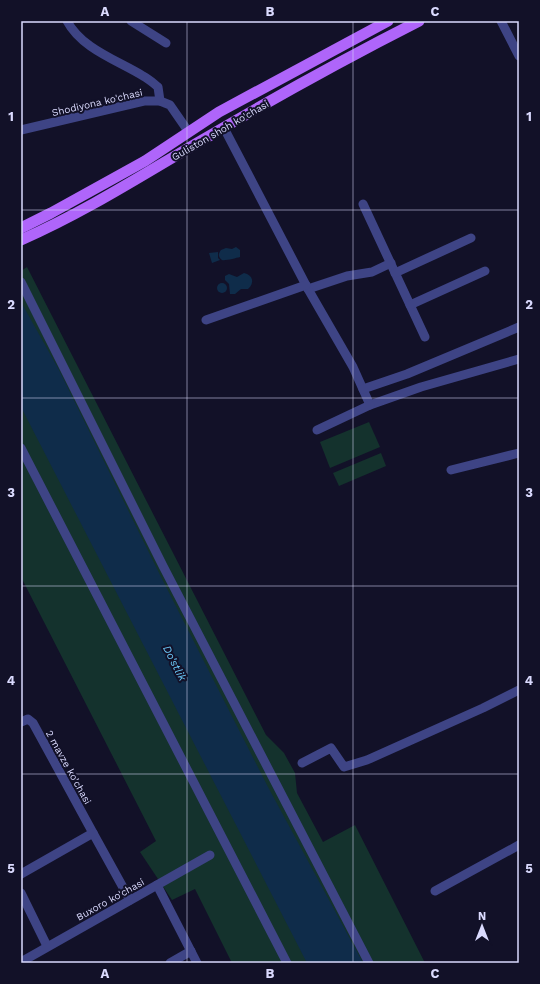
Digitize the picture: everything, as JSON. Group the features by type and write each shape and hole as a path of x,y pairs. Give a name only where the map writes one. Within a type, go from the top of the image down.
{"main road":[{"name":"Guliston shoh ko'chasi","path":"21,240 105,197 301,84 419,21"},
{"name":"Guliston shoh ko'chasi","path":"21,228 51,214 145,161 188,131 226,108 382,22"}],"street":[{"path":"67,21 72,30 87,44 144,76 158,87 160,101 170,105 188,131"},
{"path":"131,21 166,42"},
{"path":"501,21 519,56"},
{"path":"382,22 386,38"},
{"name":"Shodiyona ko'chasi","path":"21,130 144,101 160,101"},
{"path":"224,128 307,287 353,367 370,405"},
{"path":"363,204 425,337"},
{"path":"395,273 471,238"},
{"path":"206,320 307,287 347,276 372,272 391,263"},
{"path":"410,305 485,272"},
{"path":"21,282 163,566 369,963"},
{"path":"363,389 407,374 519,327"},
{"path":"317,430 370,405 421,387 519,359"},
{"path":"21,448 287,963"},
{"path":"451,470 519,453"},
{"path":"302,763 331,748 344,767 367,760 483,708 519,690"},
{"name":"2 mavze ko'chasi","path":"21,722 28,720 33,723 93,833"},
{"path":"21,874 93,833 130,900"},
{"path":"435,891 519,845"},
{"name":"Buxoro ko'chasi","path":"21,962 210,855"},
{"path":"157,885 197,963"},
{"path":"21,893 47,946"},
{"path":"170,963 191,951"}],"green space":[{"path":"27,267 266,735 284,753 295,773 297,793 323,842 355,825 425,963 232,963 195,889 172,900 140,852 156,841 21,577 21,271"},
{"path":"369,422 380,447 330,468 320,442"},
{"path":"381,453 386,466 339,486 333,473"}],"water":[{"path":"236,247 240,250 240,257 222,260 219,257 221,250"},
{"path":"218,252 218,258 220,260 212,263 209,253"},
{"path":"244,273 251,277 252,284 250,287 248,289 241,289 235,294 230,294 229,284 225,280 225,276 229,274 237,277"},
{"path":"220,283 224,283 226,284 226,292 220,293 217,290 217,286"},
{"name":"Do'stlik","path":"21,302 59,370 160,575 268,787 363,963 307,963 21,407"}]}
